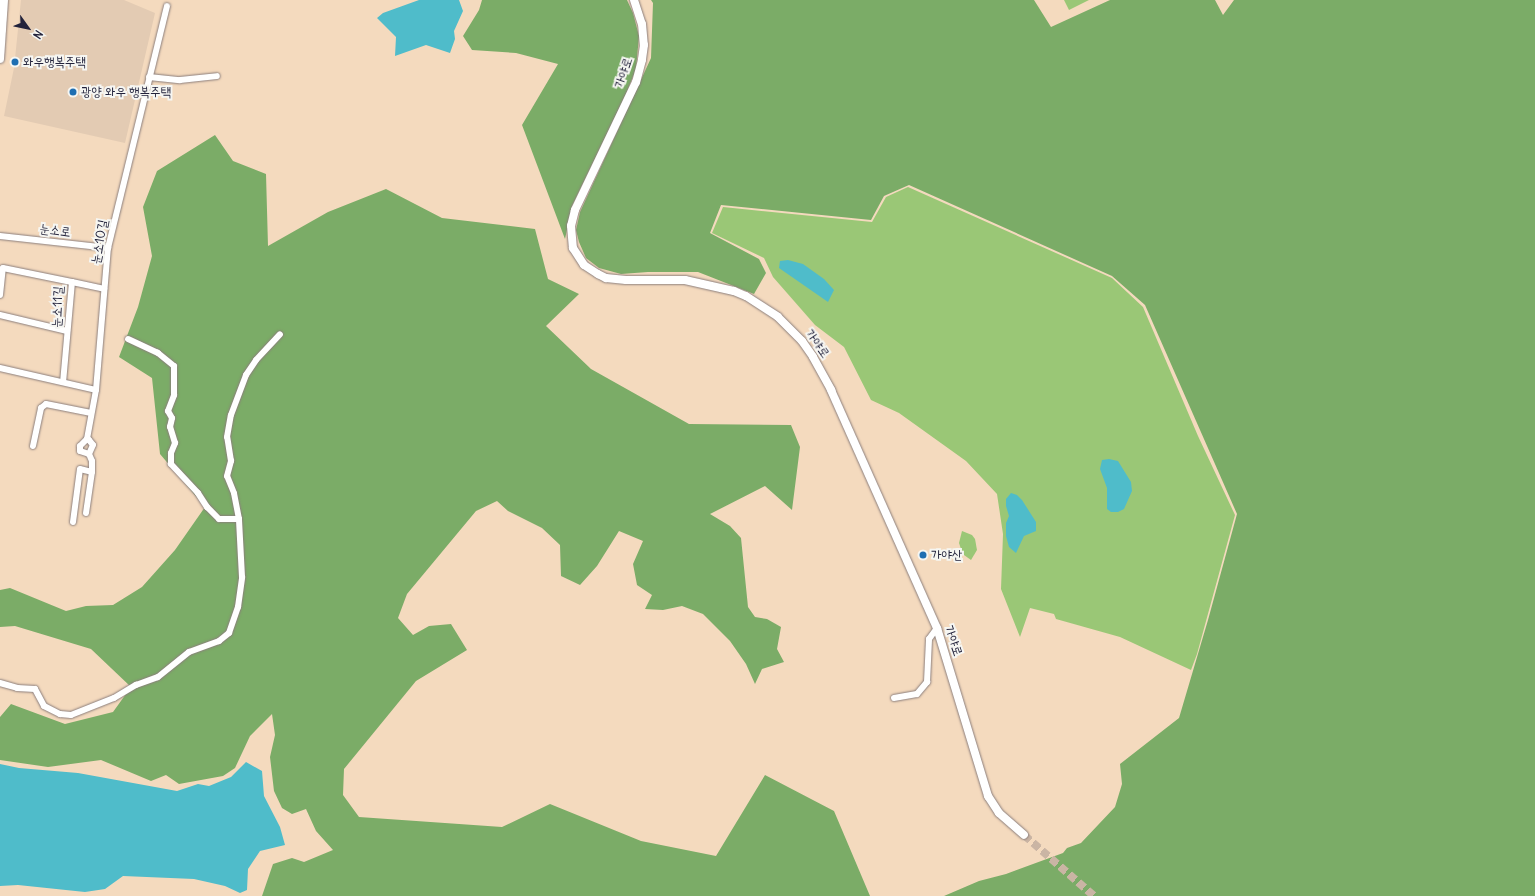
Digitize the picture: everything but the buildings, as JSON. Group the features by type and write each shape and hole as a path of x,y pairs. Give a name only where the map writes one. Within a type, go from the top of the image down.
{"street":[{"path":"0,59 4,0"},
{"name":"가야로","path":"634,0 642,24 644,45 642,60 636,82 575,210 571,226 574,248 584,265 606,278 626,280 685,280 718,286 746,296 778,316 791,328 813,357 831,390 937,628 988,796 999,813 1024,835"},
{"name":"눈소10길","path":"89,454 80,451 80,446 87,439 96,390 108,248 167,6"},
{"path":"149,77 180,80 217,76"},
{"name":"눈소로","path":"0,236 108,248"},
{"name":"눈소11길","path":"0,295 3,268 72,282 63,382"},
{"path":"72,282 104,289"},
{"path":"0,316 68,331"},
{"path":"0,682 17,688 35,689 44,706 60,714 72,715 114,698 136,685 158,677 189,652 219,641 229,633 238,607 242,577 239,518 234,493 227,476 231,461 227,437 231,415 246,375 256,360 280,334"},
{"path":"128,339 158,353 174,366 174,395 168,411 172,418 170,427 175,443 171,453 171,464 198,492 207,507 219,519 239,518"},
{"path":"0,368 96,390"},
{"path":"33,446 41,408 46,404 91,413"},
{"path":"86,513 92,472 92,461 89,454 93,445 90,440 87,439"},
{"path":"73,522 80,470 92,472"},
{"path":"894,698 917,694 927,682 929,639 937,628"}],"shaded area":[{"name":"광양 와우 행복주택","path":"21,0 124,0 155,13 125,143 4,116 14,68"}],"green space":[{"path":"482,0 627,0 633,13 639,36 636,69 626,94 572,206 565,239 522,125 558,64 516,53 472,50 463,36 479,10"},
{"path":"651,0 1034,0 1051,27 1110,0 1215,0 1223,15 1234,0 1535,0 1535,896 944,896 979,881 1006,874 1063,853 1067,848 1081,843 1115,807 1122,784 1120,764 1179,718 1237,514 1145,305 1112,276 909,185 884,196 871,220 721,205 710,233 759,259 766,273 754,294 698,272 648,272 621,274 599,268 586,258 579,242 576,230 580,212 651,58 653,3"},
{"path":"1064,0 1089,0 1069,10"},
{"path":"215,135 233,161 266,174 268,246 328,212 386,189 442,218 535,229 548,279 579,294 546,326 591,369 689,424 791,425 800,447 792,510 765,486 710,514 730,526 741,538 748,607 755,617 767,619 781,627 777,649 784,662 762,669 755,684 746,664 730,641 703,614 682,606 663,610 645,609 652,595 637,585 633,564 643,541 619,531 597,566 580,585 561,576 560,545 542,528 508,511 497,501 476,511 407,594 398,618 413,635 429,626 451,624 467,650 416,681 344,769 343,795 359,817 502,827 550,804 641,841 716,856 765,775 834,811 870,896 262,896 273,864 292,858 304,862 333,850 316,831 306,809 292,814 282,808 274,791 270,757 275,735 272,714 250,736 235,768 223,776 179,784 166,775 151,781 101,760 48,767 0,760 0,717 11,704 65,724 113,712 131,687 91,649 15,626 0,627 0,590 10,588 66,611 86,606 113,605 142,587 175,550 205,507 160,454 152,378 119,357 138,307 152,256 143,207 157,171"},
{"path":"908,187 1112,278 1143,307 1198,436 1235,515 1197,654 1191,670 1120,637 1056,619 1054,614 1030,608 1020,637 1001,589 1003,534 997,494 966,461 899,413 871,400 844,347 815,325 773,277 764,258 712,233 723,207 872,222 886,197"},
{"path":"962,531 972,535 975,539 977,550 971,560 964,555 959,543"}],"water":[{"path":"419,0 459,0 463,11 454,31 455,39 450,53 426,45 395,56 396,37 377,18 383,13"},
{"path":"788,260 803,264 824,279 834,290 828,302 779,268 780,261"},
{"path":"1109,459 1118,461 1131,482 1132,491 1124,509 1118,512 1111,512 1107,509 1107,488 1100,469 1102,460"},
{"path":"1011,493 1017,495 1022,500 1036,522 1036,531 1024,536 1016,553 1009,547 1006,536 1006,523 1009,516 1006,506 1006,499"},
{"path":"246,762 262,771 264,796 280,827 285,845 260,851 248,869 247,890 240,893 225,886 194,879 123,876 105,889 85,892 18,885 0,886 0,764 19,768 78,773 177,791 198,784 209,786 231,777"}],"tunnel":[{"path":"1024,835 1094,896"}],"place":[{"name":"와우행복주택","path":"15,62"},
{"name":"광양 와우 행복주택","path":"73,92"},
{"name":"가야산","path":"923,555"}]}
